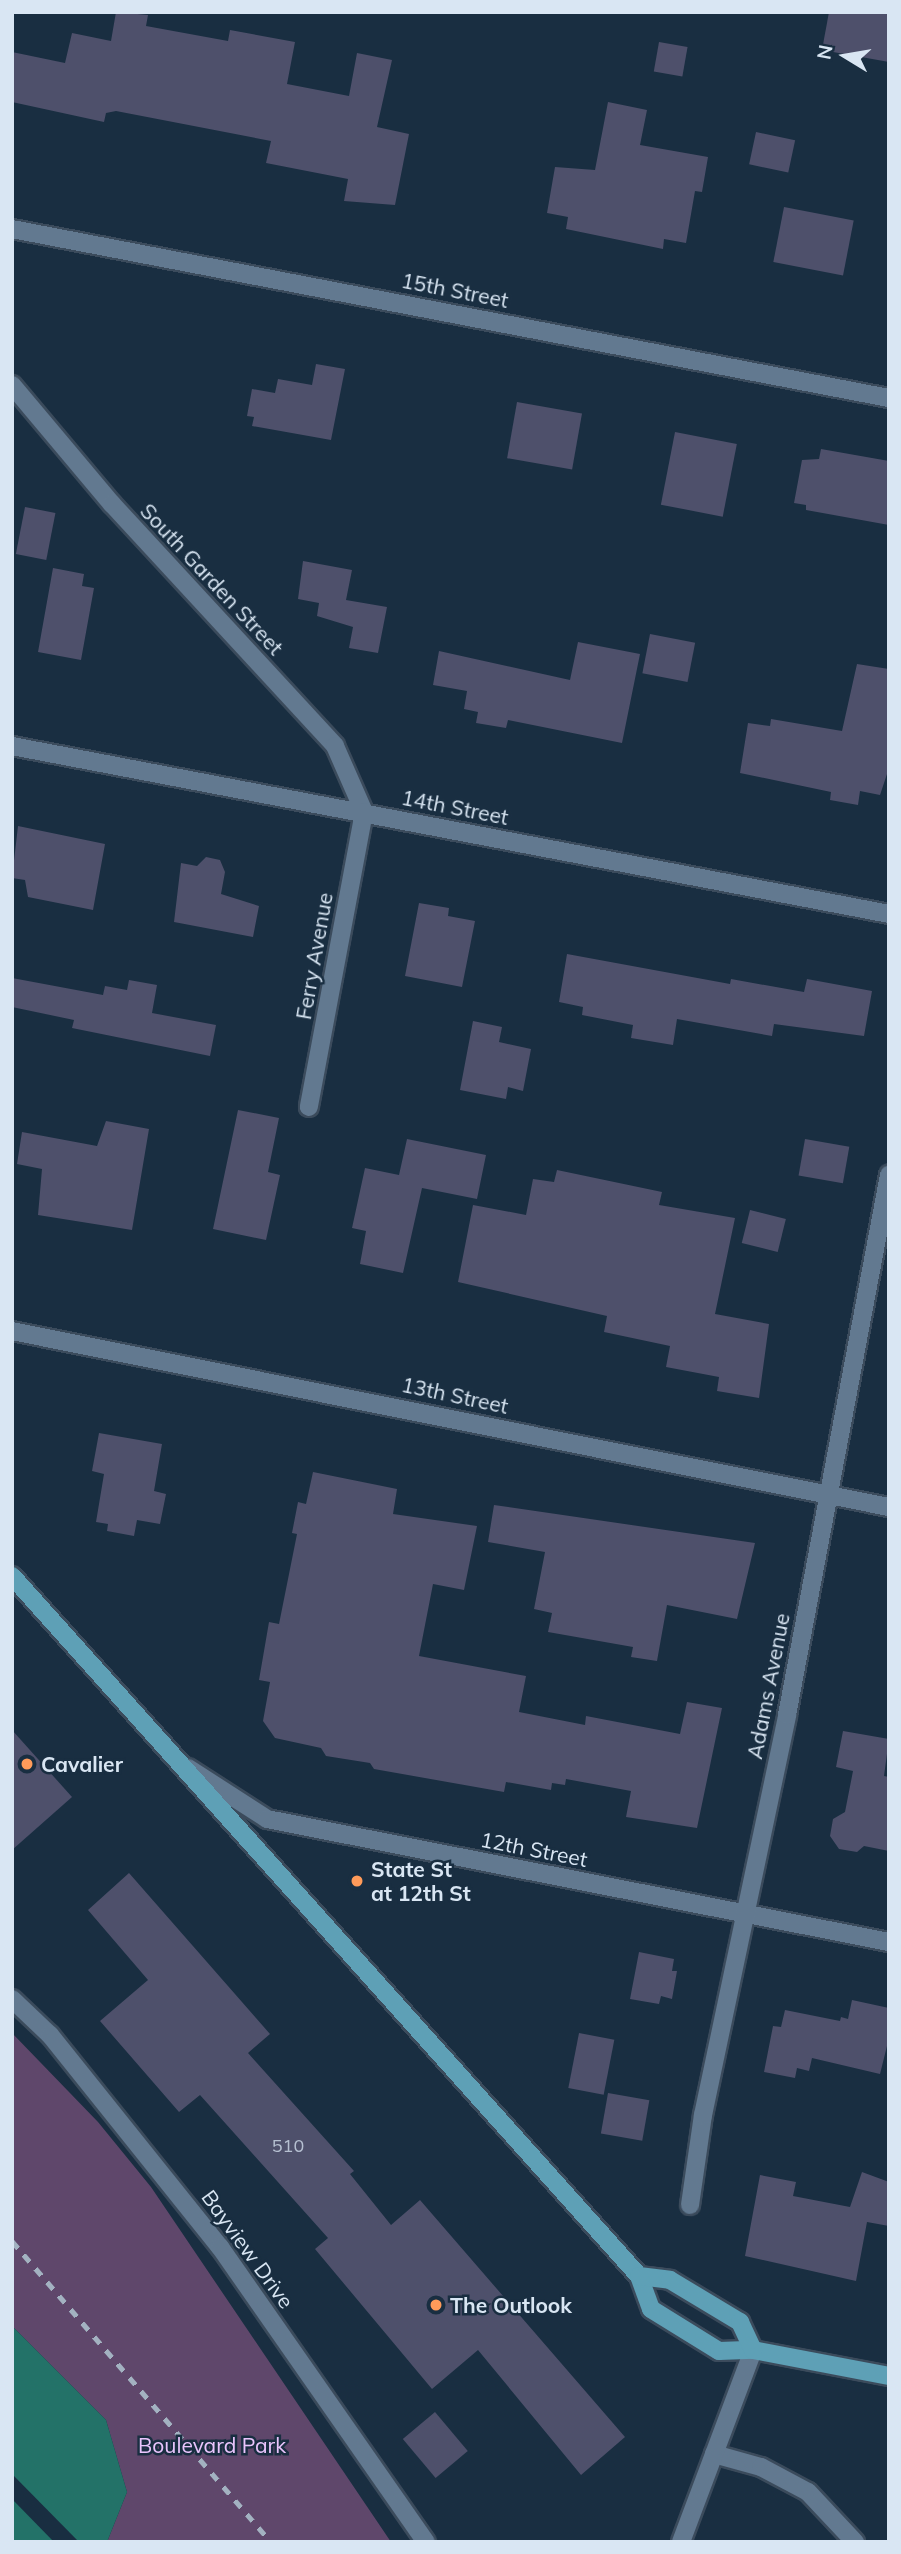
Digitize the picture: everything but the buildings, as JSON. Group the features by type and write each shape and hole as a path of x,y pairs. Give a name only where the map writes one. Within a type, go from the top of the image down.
{"main road":[{"path":"12,1576 639,2276 651,2309 719,2351 753,2350 889,2376"},
{"path":"639,2276 670,2280 740,2322 753,2350"}],"street":[{"name":"15th Street","path":"12,229 889,398"},
{"name":"South Garden Street","path":"12,385 112,504 335,746 364,812"},
{"name":"14th Street","path":"12,746 889,914"},
{"name":"Ferry Avenue","path":"309,1107 364,812"},
{"name":"Adams Avenue","path":"690,2205 703,2115 746,1914 889,1175"},
{"name":"13th Street","path":"12,1331 889,1507"},
{"name":"12th Street","path":"185,1766 267,1819 889,1942"},
{"name":"Bayview Drive","path":"12,1999 50,2035 197,2216 426,2542"},
{"path":"681,2542 753,2350"},
{"path":"714,2454 761,2466 808,2492 855,2542"}],"green space":[{"name":"Boulevard Park","path":"12,2033 98,2122 151,2187 391,2542 107,2542 127,2492 106,2420 12,2326"}],"shaded area":[{"path":"12,2326 106,2420 127,2492 107,2542 12,2542"}],"pier":[{"path":"12,2474 79,2542 54,2542 12,2499"}],"railway":[{"path":"12,2241 271,2542"}],"place":[{"name":"Cavalier","path":"27,1764"},
{"name":"State St at 12th St","path":"357,1881"},
{"name":"The Outlook","path":"436,2305"}]}
